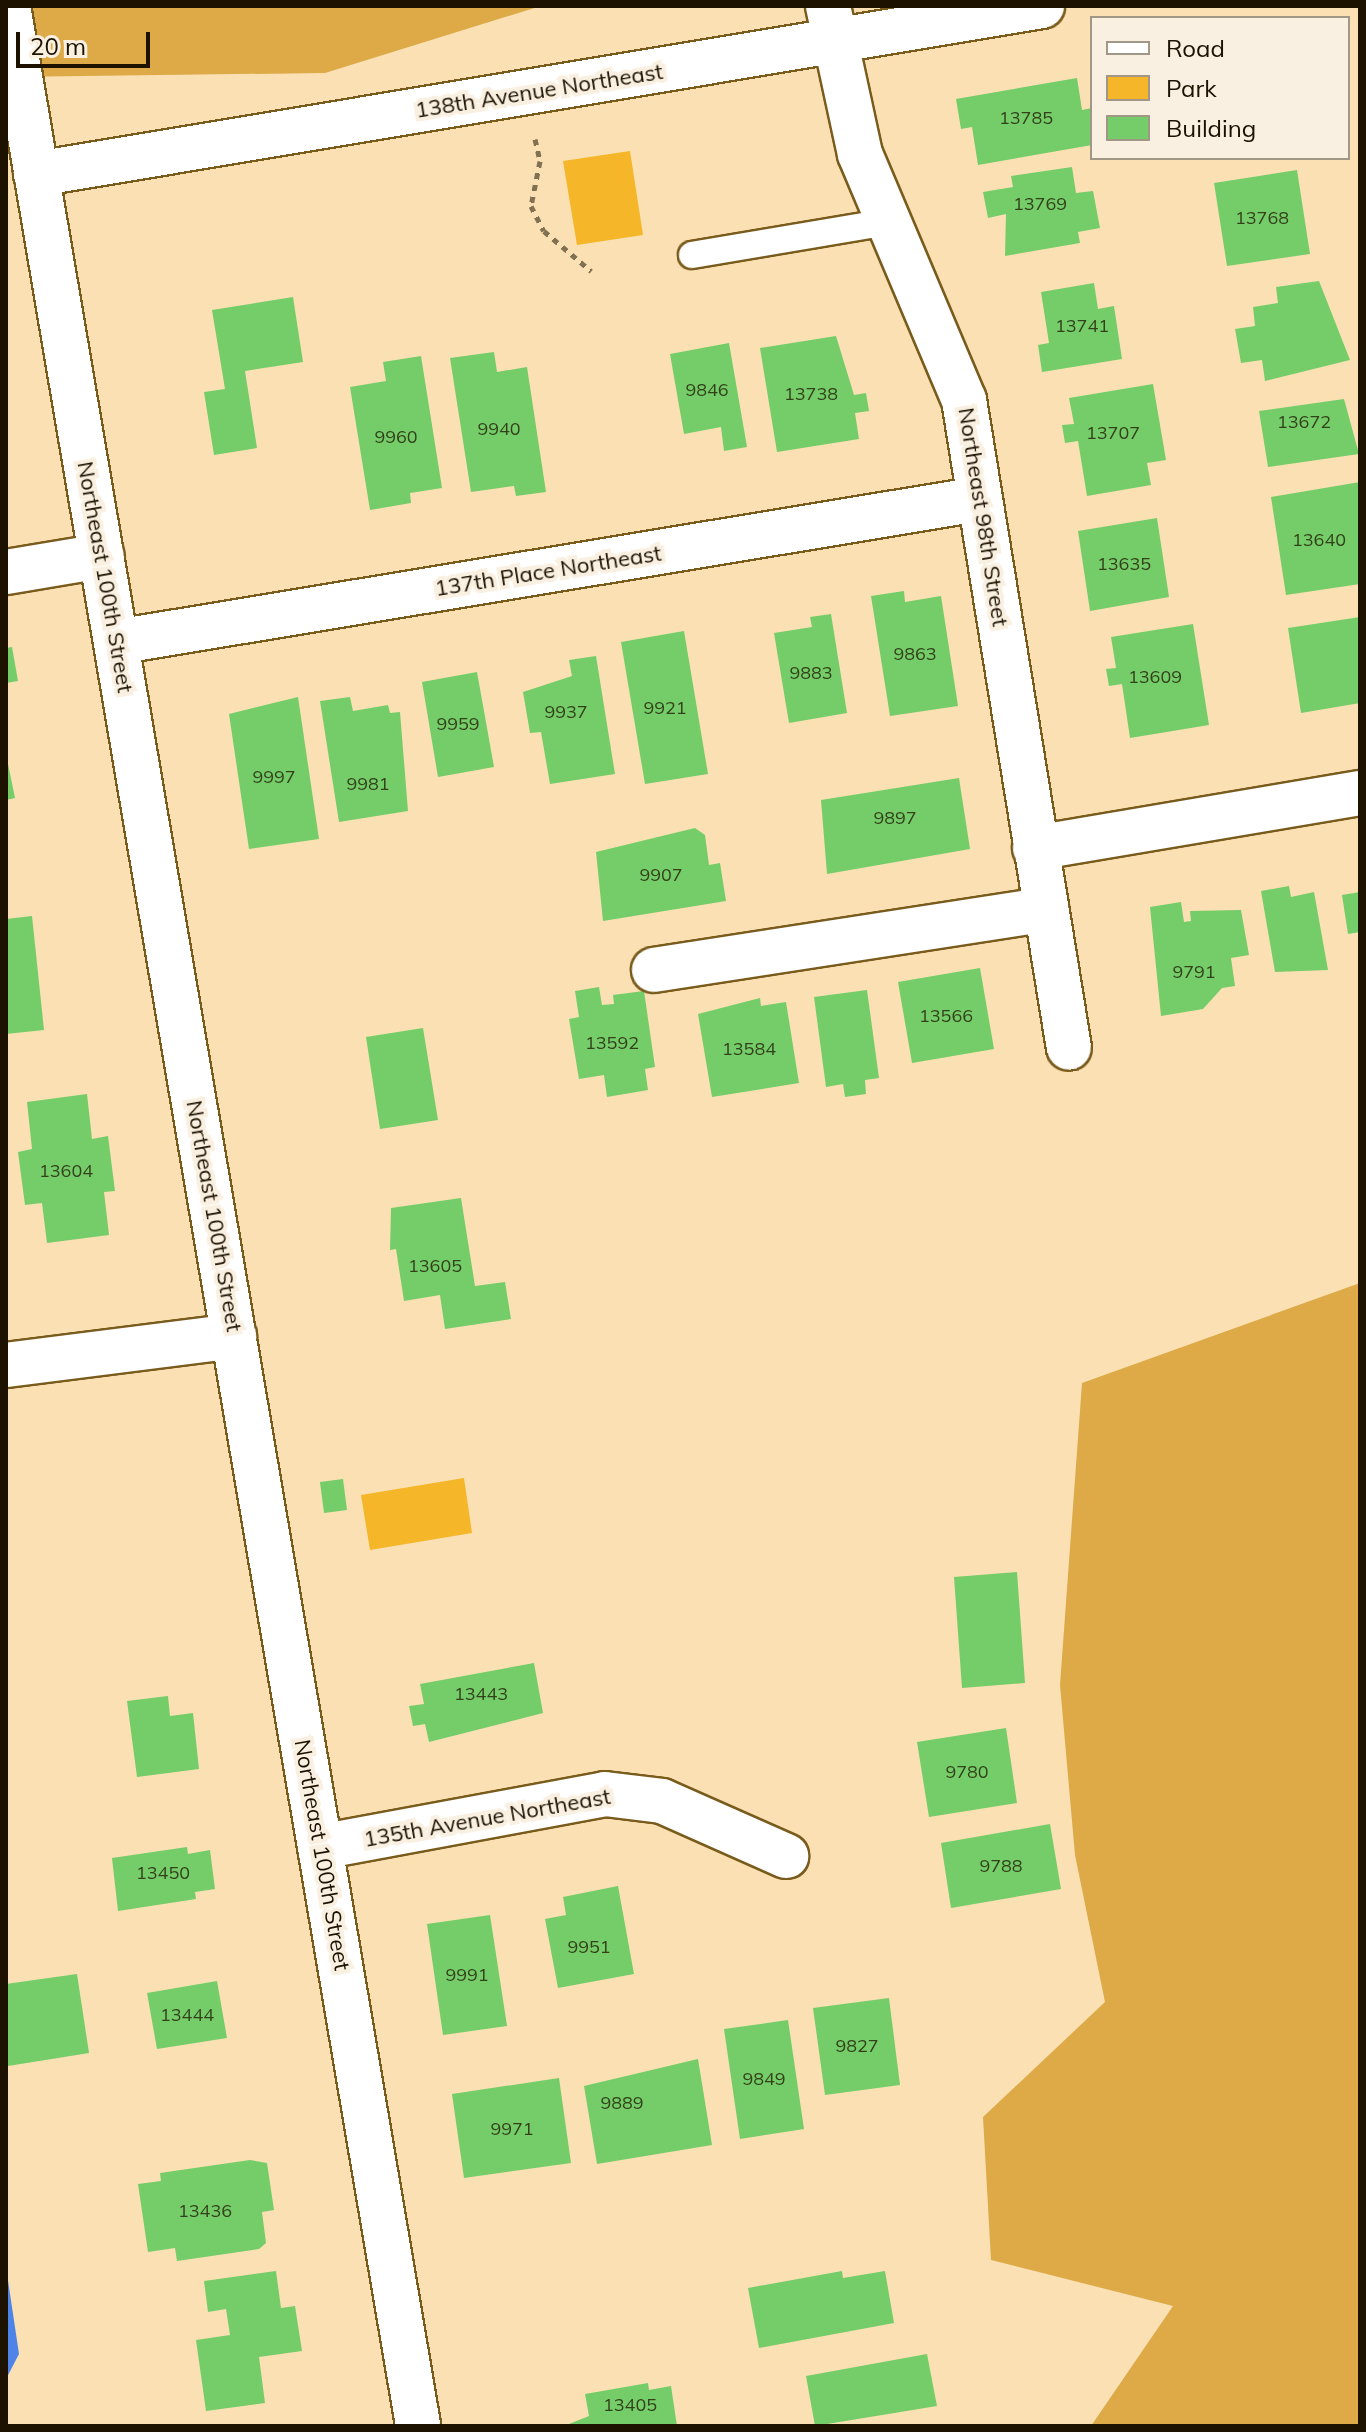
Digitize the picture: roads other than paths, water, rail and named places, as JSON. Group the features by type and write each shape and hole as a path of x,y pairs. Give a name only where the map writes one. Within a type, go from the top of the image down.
{"street":[{"name":"Northeast 100th Street","path":"8,6 418,2426"},
{"name":"138th Avenue Northeast","path":"36,174 830,24 1042,6"},
{"name":"Northeast 98th Street","path":"830,24 860,154 964,400 1069,1048"},
{"name":"137th Place Northeast","path":"116,642 979,499"},
{"path":"6,572 102,556"},
{"path":"1035,848 1360,793"},
{"path":"654,970 1046,909"},
{"path":"6,1365 234,1336"},
{"name":"135th Avenue Northeast","path":"320,1847 605,1794 662,1801 786,1856"}],"lane":[{"path":"692,255 887,222"}],"water":[{"path":"6,2267 19,2354 6,2379"}]}
